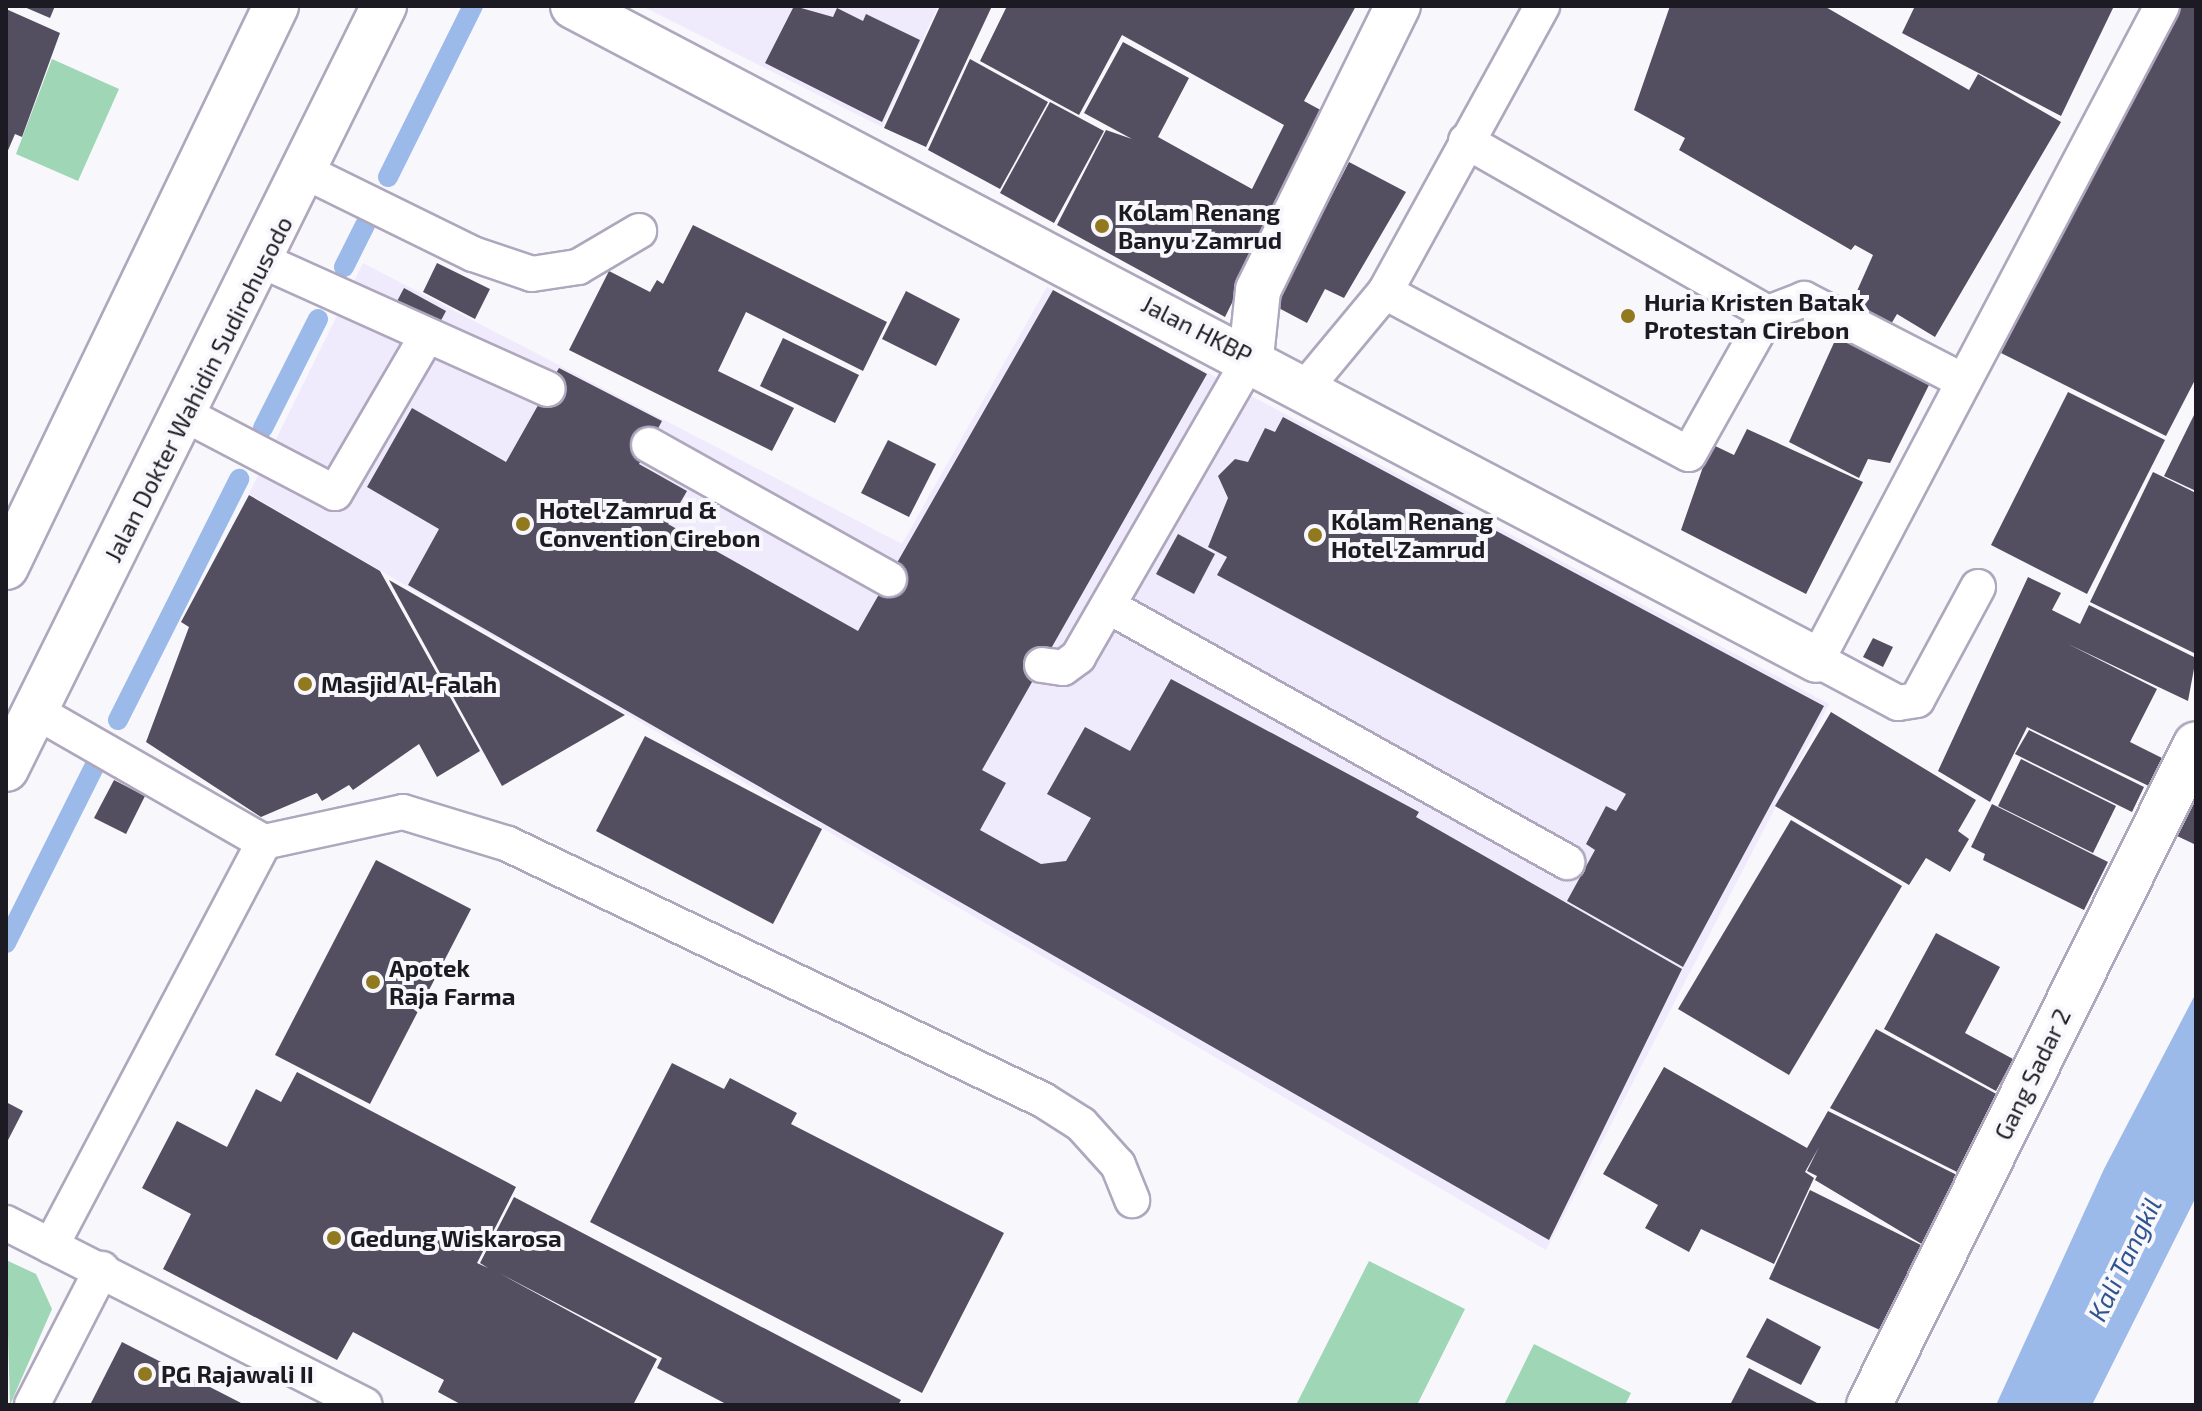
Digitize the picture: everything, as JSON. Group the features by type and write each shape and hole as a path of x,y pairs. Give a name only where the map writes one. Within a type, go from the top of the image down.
{"street":[{"path":"6,567 276,6"},
{"name":"Jalan Dokter Wahidin Sudirohusodo","path":"6,769 20,704 186,415 384,6"},
{"name":"Jalan HKBP","path":"573,6 1251,357 1817,660"},
{"path":"1251,357 1258,290 1398,6"},
{"name":"Gang Sadar 2","path":"1869,1405 2196,744"}],"lane":[{"path":"1306,387 1385,292 1542,6"},
{"path":"1978,587 1917,700 1898,703 1817,660 1961,380 2162,6"},
{"path":"1466,141 1768,313"},
{"path":"306,172 473,254 532,274 578,267 639,231"},
{"path":"263,261 426,337 548,389"},
{"path":"1385,292 1689,454 1768,313 1813,300 1961,380"},
{"path":"186,415 335,493 426,337"},
{"path":"1042,665 1071,665 1251,357"},
{"path":"649,445 889,579"},
{"path":"1108,606 1567,862"},
{"path":"20,704 264,842 403,812 508,844 1043,1100 1081,1124 1118,1165 1132,1200"},
{"path":"51,1246 264,842"},
{"path":"6,1223 365,1405"},
{"path":"32,1405 102,1269"}],"shaded area":[{"path":"642,6 938,6 882,127"},
{"path":"363,263 902,544 1047,287 1829,704 1546,1250 249,494"}],"green space":[{"path":"52,59 119,89 78,181 16,154"},
{"path":"6,1260 36,1274 52,1309 10,1405"},
{"path":"1369,1261 1465,1309 1417,1405 1296,1405"},
{"path":"1534,1344 1631,1393 1625,1405 1504,1405"}],"water":[{"name":"Kali Tangkil","path":"2196,993 2196,1197 2092,1405 1996,1405 2104,1169"}],"building":[{"path":"22,6 55,6 50,18"},
{"path":"794,6 833,17 837,8 863,21 866,14 920,40 882,122 765,63"},
{"path":"940,6 992,6 926,147 884,128"},
{"path":"1007,6 1356,6 1304,101 1326,113 1225,317 1057,225 1106,130 1132,139 1084,113 1123,42 1189,78 1158,137 1252,189 1284,125 1122,35 1079,115 980,61"},
{"path":"1670,6 1824,6 1969,90 1978,74 2061,122 1935,337 1897,314 1887,331 1849,309 1873,255 1855,245 1851,250 1679,150 1685,138 1634,110"},
{"path":"1915,6 2114,6 2061,116 1902,33"},
{"path":"2177,6 2196,6 2196,378 2166,436 2001,353"},
{"path":"6,9 60,33 22,137 15,134 6,155"},
{"path":"970,59 1048,102 1000,189 928,150"},
{"path":"1050,102 1104,131 1054,223 1000,193"},
{"path":"1349,162 1406,192 1344,298 1325,289 1307,323 1275,306"},
{"path":"693,225 887,322 863,371 746,312 718,371 794,408 772,451 569,350 609,271 650,292 657,280 663,284"},
{"path":"437,263 490,289 475,319 423,292"},
{"path":"404,288 446,311 436,330 393,309"},
{"path":"1053,290 1207,374 982,770 1006,783 980,830 1041,864 1066,861 1091,818 1047,794 1085,727 1130,751 1171,679 1419,812 1416,817 1682,969 1549,1240 408,585 439,529 367,487 412,408 506,462 559,368 662,421 639,464 687,491 668,524 858,631"},
{"path":"906,291 960,319 936,366 882,339"},
{"path":"1837,336 1930,383 1890,463 1868,459 1859,478 1789,442"},
{"path":"783,338 859,375 835,423 760,386"},
{"path":"2068,392 2165,440 2087,594 1991,545"},
{"path":"2196,411 2196,491 2164,476"},
{"path":"1283,417 1824,706 1683,967 1567,901 1595,850 1586,844 1606,806 1616,811 1626,794 1217,575 1227,557 1208,547 1228,498 1218,476 1235,459 1248,462 1265,428 1275,432"},
{"path":"1747,429 1863,482 1806,594 1681,530 1711,444 1734,455"},
{"path":"888,440 936,464 909,517 861,493"},
{"path":"2153,472 2196,493 2196,654 2090,602"},
{"name":"Masjid Al-Falah","path":"249,495 380,571 480,751 437,777 419,744 353,790 349,785 322,801 317,793 261,817 146,742 189,627 181,622"},
{"path":"1178,534 1215,554 1194,594 1156,574"},
{"path":"2028,577 2061,593 2052,610 2080,624 2089,605 2196,658 2188,701 2068,644 2157,689 2130,742 2168,761 2155,789 2027,727 1990,802 1938,771"},
{"path":"389,580 625,715 502,786"},
{"path":"1873,638 1893,647 1883,667 1863,657"},
{"path":"1831,712 1976,800 1958,831 1969,839 1950,872 1926,858 1909,885 1775,806"},
{"path":"2029,730 2144,787 2132,812 2015,754"},
{"path":"645,736 822,829 773,924 596,831"},
{"path":"2021,759 2116,806 2093,853 1998,806"},
{"path":"114,780 145,796 126,834 94,818"},
{"path":"2196,790 2196,845 2175,835"},
{"path":"1992,804 2108,862 2084,910 1983,860 1985,854 1971,847"},
{"path":"1791,820 1902,886 1789,1075 1678,1009"},
{"name":"Apotek Raja Farma","path":"376,860 471,909 370,1104 275,1055"},
{"path":"1936,933 2000,967 1965,1033 2013,1059 1996,1091 1884,1029"},
{"path":"1876,1029 2002,1097 1963,1175 1830,1108"},
{"path":"672,1063 724,1089 730,1078 797,1113 791,1124 1004,1233 922,1393 590,1222"},
{"path":"1664,1067 1807,1148 1828,1111 1961,1177 1925,1246 1815,1180 1817,1176 1807,1171 1819,1147 1805,1172 1814,1178 1774,1264 1701,1229 1689,1252 1645,1228 1658,1205 1603,1174"},
{"path":"297,1072 516,1187 477,1263 488,1268 480,1263 514,1197 901,1400 898,1405 728,1405 657,1368 662,1358 499,1273 657,1359 633,1405 462,1405 438,1392 444,1380 353,1332 337,1360 163,1269 191,1214 142,1188 177,1121 227,1147 256,1089 281,1102"},
{"path":"6,1102 23,1111 6,1144"},
{"path":"1810,1190 1925,1247 1880,1330 1769,1279"},
{"path":"1767,1318 1821,1347 1801,1385 1746,1357"},
{"name":"PG Rajawali II","path":"122,1342 245,1405 90,1405"},
{"path":"1749,1368 1821,1405 1730,1405"}],"waterway":[{"path":"388,177 473,6"},
{"path":"344,267 365,225"},
{"path":"263,428 318,319"},
{"path":"118,720 239,479"},
{"path":"6,943 94,767"}],"place":[{"name":"Kolam Renang Banyu Zamrud","path":"1102,226"},
{"name":"Huria Kristen Batak Protestan Cirebon","path":"1628,316"},
{"name":"Hotel Zamrud & Convention Cirebon","path":"523,524"},
{"name":"Kolam Renang Hotel Zamrud","path":"1315,535"},
{"name":"Masjid Al-Falah","path":"305,684"},
{"name":"Apotek Raja Farma","path":"373,982"},
{"name":"Gedung Wiskarosa","path":"334,1238"},
{"name":"PG Rajawali II","path":"145,1374"}]}
